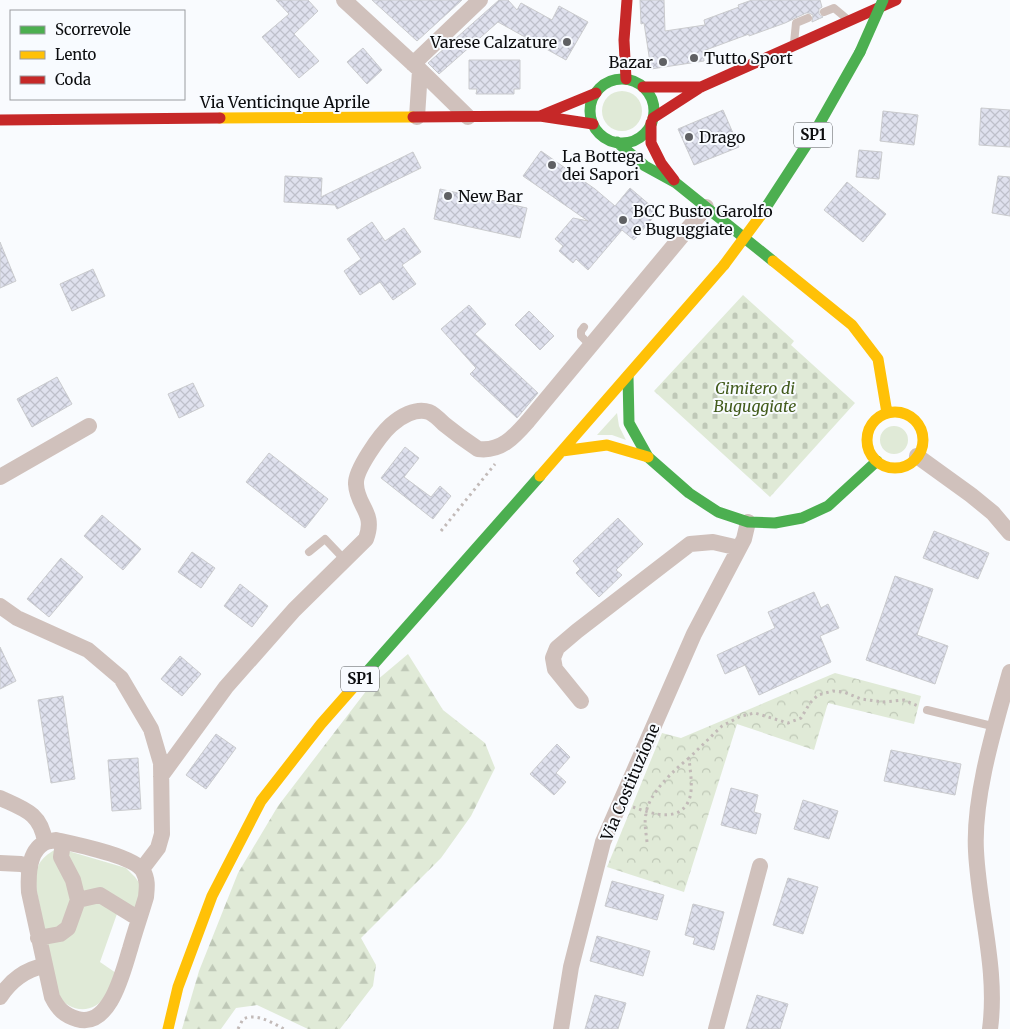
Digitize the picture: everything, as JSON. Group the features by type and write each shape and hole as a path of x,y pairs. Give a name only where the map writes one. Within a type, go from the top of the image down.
{"main road":[{"path":"626,0 624,40 626,79"},
{"name":"SP1","path":"168,1029 178,987 212,896 261,801 321,724 724,265 797,163 831,106 860,52 882,0"},
{"path":"887,413 878,359 852,325 676,183 661,163 651,143 652,121 654,110 652,101 642,87 626,79 609,82 596,92 591,108 593,124 607,139 627,142 637,139 646,132 652,121 701,87 896,0"},
{"path":"642,87 701,87"},
{"name":"Via Venticinque Aprile","path":"540,116 596,92"},
{"name":"Via Venticinque Aprile","path":"0,120 540,116 593,124"},
{"path":"617,142 630,156 660,176 676,183"},
{"path":"628,376 629,423 648,457 689,493 718,512 748,522 775,523 802,518 828,506 877,461"},
{"path":"887,413 904,413 912,417 922,432 923,440 917,456 903,466 885,466 877,461 871,454 867,438 869,430 879,416 887,413"},
{"path":"562,450 607,445 648,457"}],"street":[{"path":"344,0 468,117"},
{"path":"416,117 416,67 480,0"},
{"path":"161,776 226,687 294,610 366,538 370,520 359,497 356,484 358,473 364,460 390,426 408,414 419,411 430,412 478,449 498,448 510,440 528,422 592,346 624,299 671,242 706,207"},
{"path":"0,477 89,426"},
{"path":"917,456 993,513 1010,533"},
{"name":"Via Costituzione","path":"561,1029 571,967 604,842 694,634 744,539 748,522"},
{"path":"581,701 555,669 553,658 557,648 690,544 713,542 739,548"},
{"path":"0,606 17,618 88,650 122,678 150,729 161,763 162,834 158,848 142,869"},
{"path":"990,1029 993,982 976,850 977,812 1010,672"},
{"path":"0,798 24,809 39,821 45,842"},
{"path":"56,840 130,860 142,869 148,883 146,897 118,988 104,1010 94,1017 63,1022 52,997 29,892 28,878 30,867 37,850 45,842 56,840"},
{"path":"38,938 60,934 68,928 78,900 73,880 61,856 63,842"},
{"path":"0,863 21,864 30,867"},
{"path":"716,1029 760,866"},
{"path":"78,900 100,895 139,919"},
{"path":"0,997 6,988 21,975 36,967 44,966"}],"lane":[{"path":"824,12 834,8 850,20"},
{"path":"794,45 796,23 808,18"},
{"path":"584,327 581,331 581,336 592,346"},
{"path":"309,552 325,539 344,559"},
{"path":"927,710 996,727"}],"path":[{"path":"441,531 494,466 510,440"},
{"path":"647,842 646,812 658,790 670,774 690,758 722,726 741,716 755,713 788,723 801,718 810,703 818,695 833,691 844,692 861,699 884,702 904,700 927,710"},
{"path":"621,803 646,812 674,816 684,809 690,798 690,758"},
{"path":"238,1029 243,1019 249,1017 260,1018 284,1029"}],"green space":[{"path":"622,91 636,97 642,111 636,125 622,131 608,125 602,111 608,97"},
{"name":"Cimitero di Buguggiate","path":"743,295 794,341 791,345 855,403 770,497 654,391"},
{"path":"617,413 619,426 626,440 612,435 597,435"},
{"path":"894,426 904,430 908,440 904,450 894,454 884,450 880,440 884,430"},
{"path":"408,654 443,710 485,743 495,768 471,816 441,858 361,938 376,965 373,986 340,1029 308,1029 257,1005 236,1008 221,1029 182,1029 199,971 238,873 278,806 370,686"},
{"path":"835,673 921,696 914,724 828,703 814,750 737,724 684,892 607,867 662,733 681,738"},
{"path":"58,848 126,868 140,884 140,897 133,919 118,911 100,962 116,973 107,993 101,1001 95,1006 88,1008 75,1008 68,1005 57,994 37,892 36,877 38,866 45,856"}],"building":[{"path":"276,0 308,0 318,11 294,34 319,61 299,78 262,37 289,14"},
{"path":"372,0 462,0 417,41"},
{"path":"499,0 508,0 517,10 521,3 552,20 559,6 588,22 566,60 498,22 439,74 428,63"},
{"path":"640,0 664,0 665,31 705,25 704,20 752,0 820,0 822,7 819,9 819,14 823,17 812,22 813,15 806,13 785,23 703,51 704,61 651,69 644,23 641,24"},
{"path":"363,48 382,70 367,84 347,62"},
{"path":"469,60 520,60 520,89 514,89 514,94 476,94 477,89 469,89"},
{"path":"981,108 1010,110 1010,147 979,145"},
{"path":"723,110 739,147 694,165 678,129"},
{"path":"883,111 918,115 914,145 880,141"},
{"path":"859,150 882,152 879,179 856,177"},
{"path":"541,151 595,189 615,206 630,188 658,212 634,240 622,230 588,270 576,259 573,263 559,251 563,246 555,239 573,218 588,221 523,176"},
{"path":"413,152 421,168 337,209 335,205 284,202 285,176 322,178 321,197"},
{"path":"998,176 1010,177 1010,216 992,213"},
{"path":"847,182 886,214 863,242 824,210"},
{"path":"440,189 527,208 520,238 434,219"},
{"path":"372,222 385,241 404,228 421,252 402,265 416,284 393,300 380,282 360,295 344,271 361,259 347,239"},
{"path":"0,242 16,281 0,288"},
{"path":"93,269 105,296 72,311 60,284"},
{"path":"469,305 486,324 475,334 538,393 517,418 470,374 476,368 441,329"},
{"path":"529,311 554,336 540,350 515,325"},
{"path":"57,377 72,404 32,427 17,399"},
{"path":"193,383 204,406 179,418 168,394"},
{"path":"405,447 419,458 404,477 431,497 440,486 451,496 433,519 381,478"},
{"path":"269,453 328,499 305,528 246,482"},
{"path":"102,515 141,549 123,570 84,536"},
{"path":"618,518 643,544 616,570 622,575 599,597 576,573 580,569 573,561"},
{"path":"934,531 989,553 978,579 923,558"},
{"path":"192,552 215,568 201,588 178,572"},
{"path":"61,558 83,577 49,617 27,599"},
{"path":"895,576 933,589 917,635 948,646 935,684 866,660"},
{"path":"240,584 268,606 252,627 224,606"},
{"path":"814,592 821,608 828,604 839,628 820,636 831,662 759,695 745,665 725,674 717,655 775,628 768,612"},
{"path":"0,647 16,681 0,689"},
{"path":"180,656 201,674 182,696 161,679"},
{"path":"63,696 75,779 51,783 38,700"},
{"path":"216,734 236,748 206,789 186,775"},
{"path":"557,744 570,757 556,773 566,782 554,795 530,774"},
{"path":"891,750 961,764 955,795 884,781"},
{"path":"138,758 141,809 112,811 108,760"},
{"path":"731,788 758,795 754,812 761,814 756,834 721,825"},
{"path":"803,800 838,811 829,839 794,829"},
{"path":"788,878 818,887 803,934 773,925"},
{"path":"612,881 664,895 657,920 605,906"},
{"path":"693,904 724,912 714,950 693,944 695,938 685,935"},
{"path":"597,936 650,951 643,976 590,961"},
{"path":"595,995 626,1003 618,1029 585,1029"},
{"path":"757,995 788,1004 780,1029 746,1029"}],"traffic: fast":[{"path":"860,52 883,0"},
{"path":"761,215 813,135 860,52"},
{"path":"622,79 640,85 648,93 654,111 648,129 640,137 622,143 604,137 596,129 590,111 596,93 604,85 622,79"},
{"path":"617,142 645,166 676,183 773,261"},
{"path":"628,376 629,423 648,457 689,493 718,512 748,522 775,523 802,518 828,506 877,461"},
{"path":"358,682 540,476"}],"traffic: slow":[{"path":"220,118 413,117"},
{"path":"724,265 761,215"},
{"path":"773,261 852,325 878,359 887,413"},
{"path":"540,476 724,265"},
{"path":"895,412 906,414 915,420 921,429 923,440 921,451 915,460 906,466 895,468 884,466 875,460 869,451 867,440 869,429 875,420 884,414 895,412"},
{"path":"562,451 607,445 648,457"},
{"path":"168,1029 178,987 212,896 261,801 321,724 358,682"}],"traffic: jam":[{"path":"626,79 624,40 627,0"},
{"path":"653,118 701,87 896,0"},
{"path":"643,87 701,87"},
{"path":"540,116 596,93"},
{"path":"413,117 540,116 593,124"},
{"path":"0,120 220,118"},
{"path":"651,123 651,143 661,163 674,180"}],"place":[{"name":"Varese Calzature","path":"567,42"},
{"name":"Tutto Sport","path":"694,58"},
{"name":"Bazar","path":"663,62"},
{"name":"Drago","path":"689,137"},
{"name":"La Bottega dei Sapori","path":"552,165"},
{"name":"New Bar","path":"448,196"},
{"name":"BCC Busto Garolfo e Buguggiate","path":"623,220"}]}
